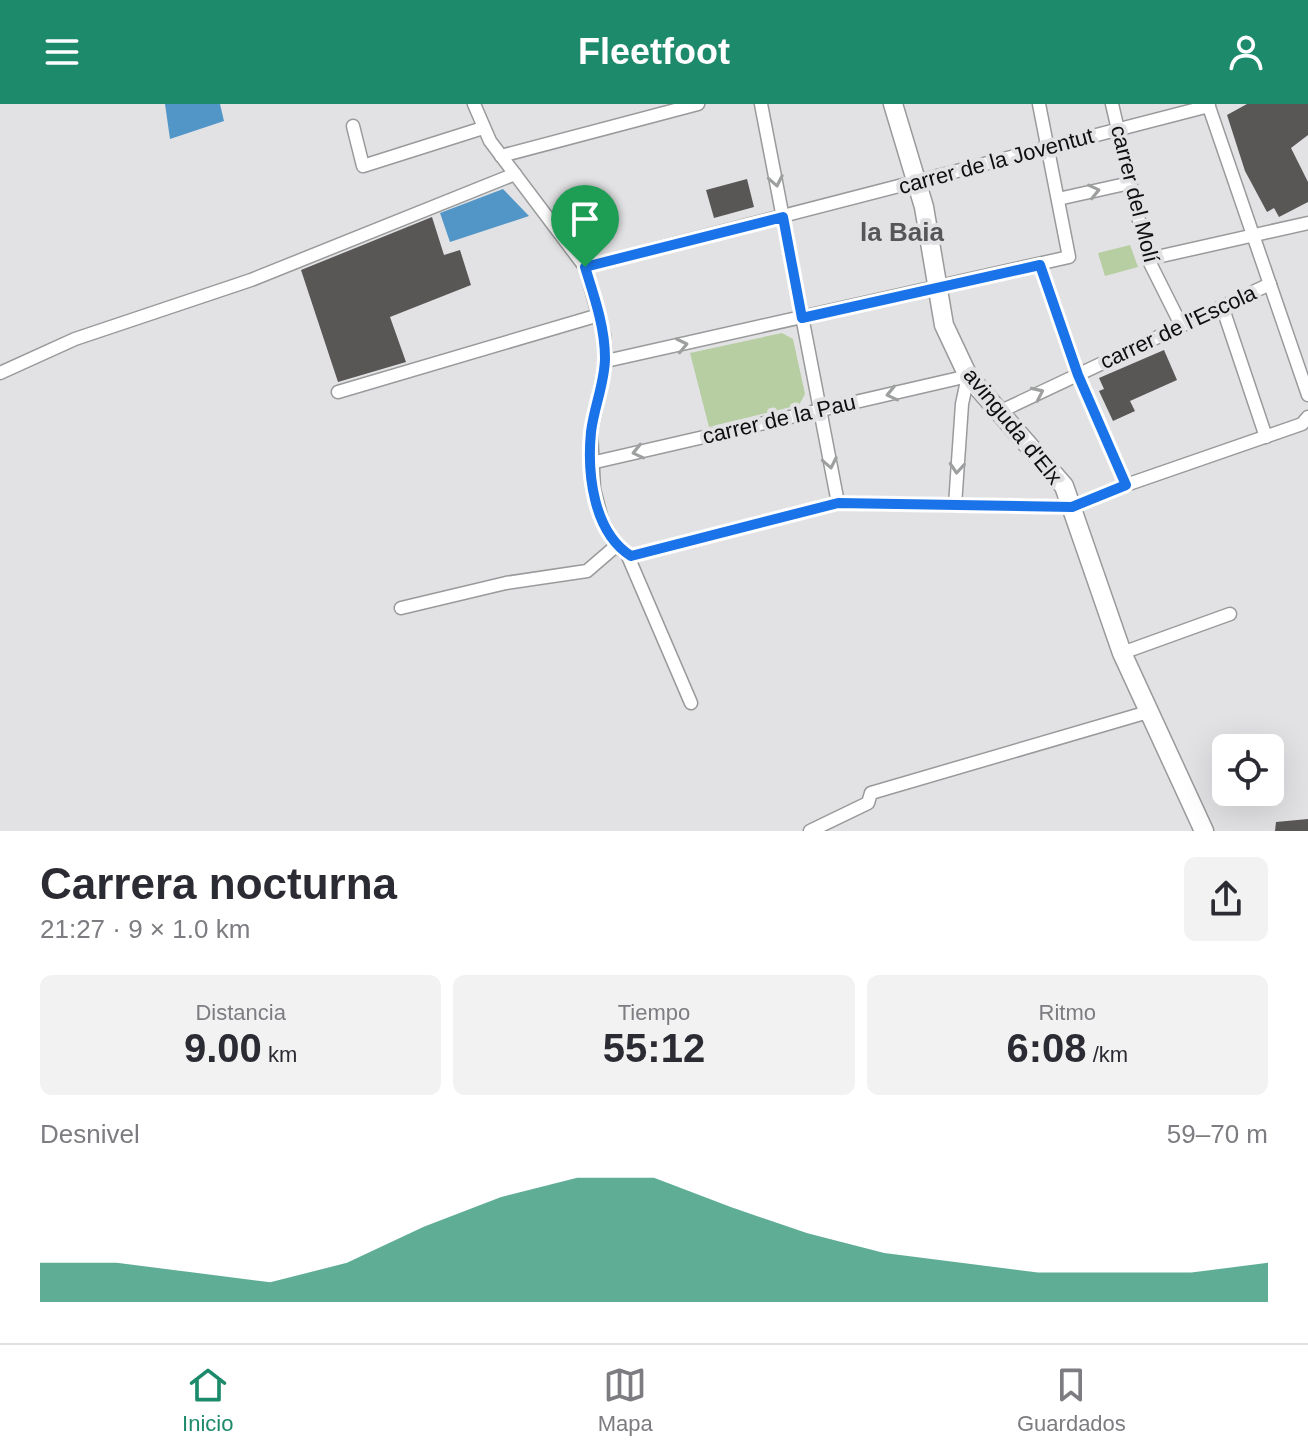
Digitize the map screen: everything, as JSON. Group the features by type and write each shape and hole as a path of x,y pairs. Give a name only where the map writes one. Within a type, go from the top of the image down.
{"main road":[{"name":"avinguda d'Elx","path":"893,104 917,182 944,325 968,376 1064,486 1122,653 1204,831"}],"street":[{"path":"474,104 483,128 501,156 585,267 599,315 606,361 591,432 591,463 602,520 616,546 629,555 691,703"},
{"path":"501,156 698,104"},
{"path":"761,104 838,503"},
{"path":"606,361 1069,257 1039,104"},
{"name":"carrer del Molí","path":"1112,104 1148,259 1181,325"},
{"path":"1208,105 1308,395"},
{"name":"carrer de la Joventut","path":"585,267 1208,105"},
{"path":"353,126 363,166 483,128"},
{"path":"0,373 75,339 251,280 515,174"},
{"path":"1058,199 1130,183"},
{"path":"1148,259 1308,223"},
{"path":"1040,265 1078,375 1126,485"},
{"name":"carrer de l'Escola","path":"999,412 1270,284"},
{"path":"1222,306 1266,437"},
{"path":"338,392 599,315"},
{"path":"955,505 962,404 968,376"},
{"name":"carrer de la Pau","path":"591,463 968,376"},
{"path":"629,555 838,503 1072,507 1302,424 1308,417"},
{"path":"401,608 506,583 587,571 616,546"},
{"path":"1122,653 1230,614"},
{"path":"810,831 868,803 871,793 1148,712"}],"green space":[{"path":"1130,245 1138,267 1105,276 1098,253"},
{"path":"782,333 793,339 805,394 799,405 709,427 690,353"}],"water":[{"path":"165,104 220,104 224,121 170,139"},
{"path":"503,189 529,216 450,242 440,213"}],"building":[{"path":"1247,104 1308,104 1308,135 1291,148 1308,182 1308,202 1279,217 1274,208 1267,212 1245,171 1227,115"},
{"path":"747,179 754,207 714,218 706,190"},
{"path":"432,217 444,255 460,250 471,285 390,317 406,362 338,382 301,270"},
{"path":"1164,350 1177,380 1130,401 1135,411 1113,421 1099,391 1104,389 1099,378"},
{"path":"1308,819 1308,831 1275,831 1276,822"}],"district":[{"name":"la Baia","path":"902,232"}],"route":[{"path":"783,217 802,318 1040,265 1078,375 1126,485 1072,507 1061,508 838,503 631,556 616,546 602,520 594,489 591,432 606,361 604,335 585,267 783,217"}]}
